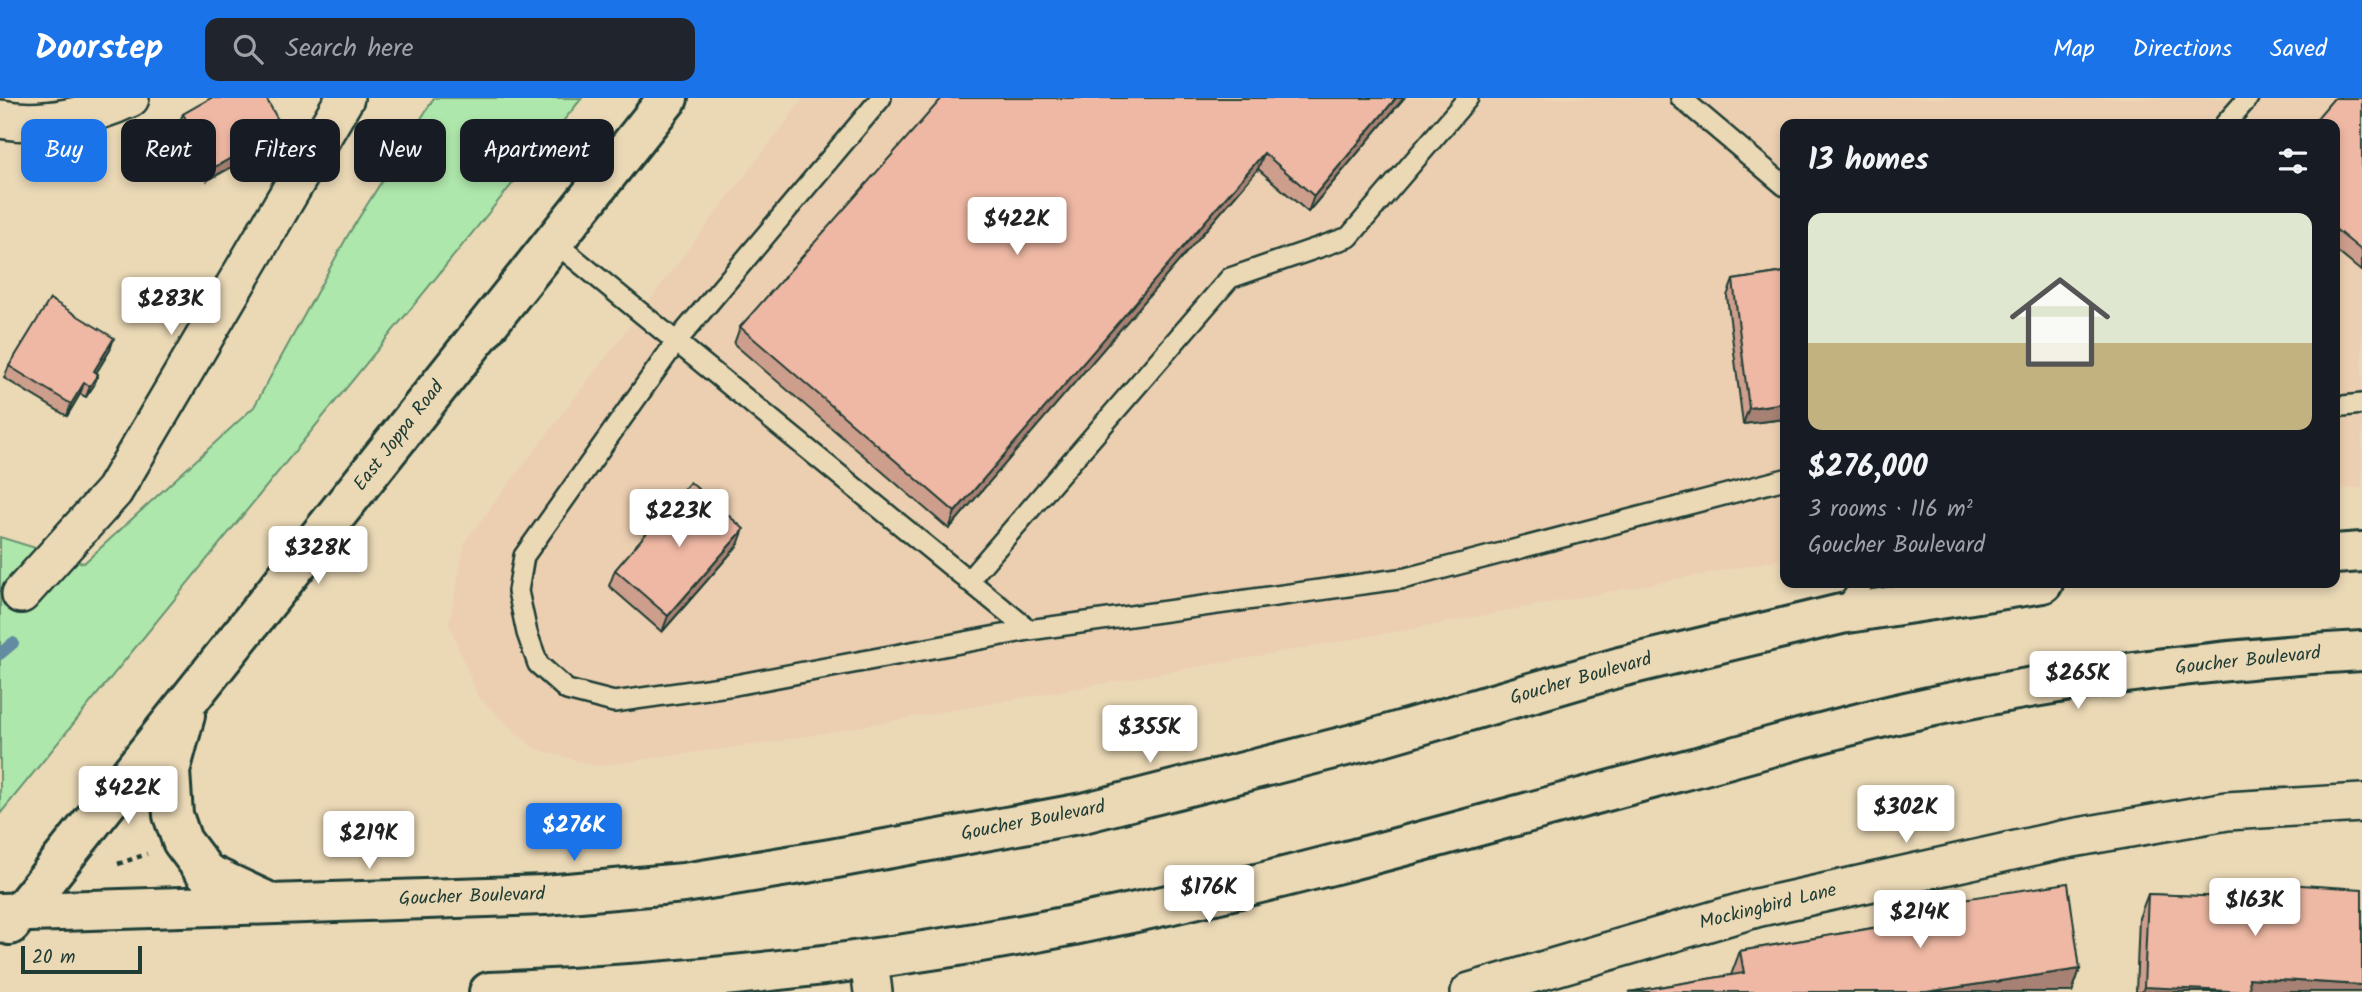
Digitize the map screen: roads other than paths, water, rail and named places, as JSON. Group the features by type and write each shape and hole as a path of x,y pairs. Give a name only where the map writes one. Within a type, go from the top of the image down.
{"main road":[{"name":"East Joppa Road","path":"7,921 189,701 668,98"},
{"path":"2340,554 2362,552"},
{"name":"Goucher Boulevard","path":"7,921 272,904 545,895 684,883 831,859 1070,816 1369,740 1620,667 1841,614 2003,588"},
{"name":"Goucher Boulevard","path":"489,992 692,980 871,977 1267,881 1905,712 2019,690 2130,674 2243,660 2362,651"},
{"path":"189,701 170,771 173,815 182,841 206,873 272,904"}],"street":[{"path":"0,119 43,121 75,117 130,98"},
{"path":"11,591 114,491 345,98"},
{"name":"Mockingbird Lane","path":"1470,992 1756,908 2061,840 2227,811 2362,803"}],"lane":[{"path":"881,98 676,342 524,556 518,591 527,633 538,664 567,690 614,702 735,685 1029,630 1406,578 1780,480"},
{"path":"968,581 1230,278 1349,237 1468,98"},
{"path":"1681,98 1780,182"},
{"path":"2229,119 2248,98"},
{"path":"553,241 1029,630"},
{"path":"2340,406 2362,404"},
{"path":"1841,614 1859,588"}],"waterway":[{"path":"0,654 13,643"}]}
